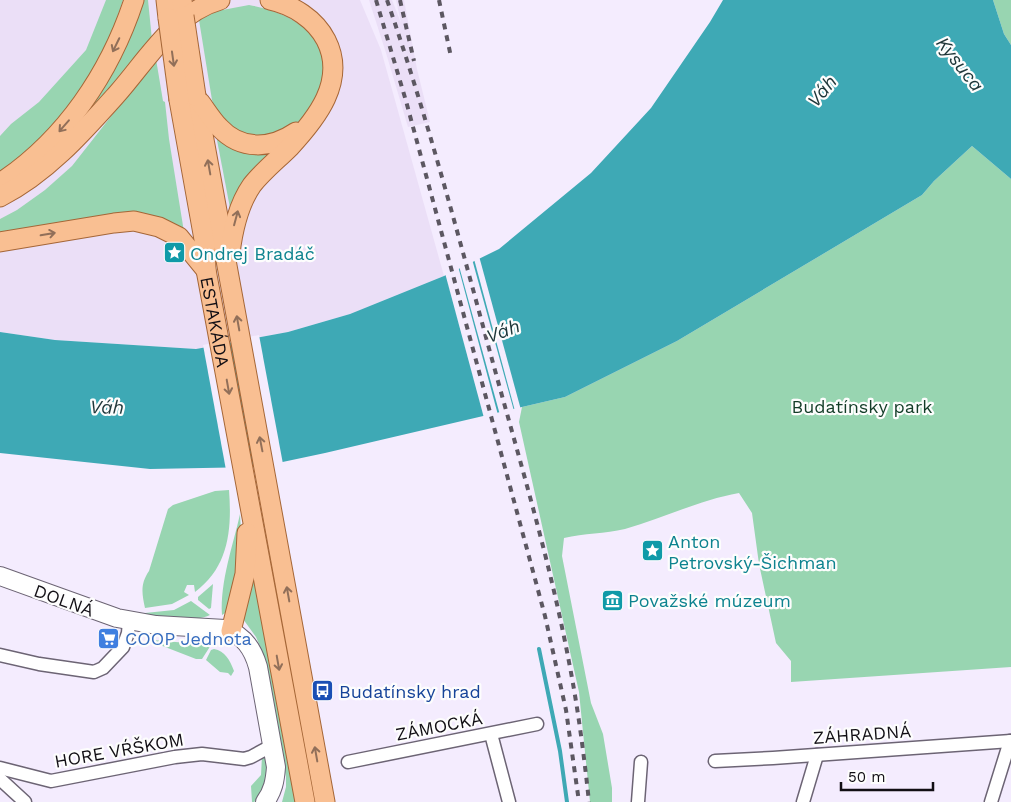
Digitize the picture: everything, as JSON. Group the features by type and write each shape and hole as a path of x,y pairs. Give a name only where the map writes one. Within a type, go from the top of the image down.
{"main road":[{"path":"0,183 28,162 66,124 93,87 119,39 134,0"},
{"name":"ESTAKÁDA","path":"166,0 228,266 325,802"},
{"name":"ESTAKÁDA","path":"182,0 188,98 205,245 206,270 248,494"},
{"path":"0,211 35,190 63,165 82,144 118,93 153,50 176,26 196,11 220,0"},
{"path":"228,266 232,235 244,198 258,179 290,147 312,121 325,102 332,80 333,58 329,45 315,24 285,5 270,0"},
{"path":"0,197 29,179 60,154 118,93"},
{"path":"188,98 234,140 254,146 288,138 312,121"},
{"path":"0,242 114,222 134,221 159,226 179,237 206,270"},
{"path":"248,494 245,574 231,631 245,641 254,653 258,667 276,767 272,792 265,802"},
{"path":"248,494 305,802"},
{"name":"DOLNÁ","path":"0,576 76,605 129,621 156,625 218,628 231,631"}],"street":[{"path":"0,655 39,664 94,672 104,668 123,647 128,633 129,621"},
{"name":"ZÁMOCKÁ","path":"348,762 536,724"},
{"path":"491,734 509,802"},
{"path":"992,802 1011,741"},
{"name":"ZÁHRADNÁ","path":"715,761 1011,741"},
{"name":"HORE VŔŠKOM","path":"0,768 51,781 175,757 202,754 251,757 273,745"},
{"path":"803,802 817,754"},
{"path":"638,802 642,762"},
{"path":"0,778 25,802"}],"shaded area":[{"path":"0,0 360,0 381,50 444,276 350,314 288,332 196,349 55,340 0,332"},
{"path":"369,0 392,0 401,23 396,0 404,0 417,69 430,122 408,127"}],"green space":[{"path":"106,0 123,0 101,58 61,121 0,176 0,136 11,124 39,102 86,50"},
{"path":"139,0 148,0 152,40 72,137 27,174"},
{"path":"993,0 1011,0 1011,45 1004,34"},
{"path":"249,5 270,10 289,18 304,28 315,40 322,55 324,71 319,90 308,111 298,123 276,138 237,136 215,108 212,100 199,20 217,11"},
{"path":"156,59 163,101 165,102 184,232 178,227 0,233 0,219 17,210 45,190 72,166"},
{"path":"219,136 276,148 232,209 230,208 217,140"},
{"name":"Budatínsky park","path":"972,146 1011,179 1011,667 791,682 791,661 776,643 759,564 752,513 739,493 710,500 625,529 564,538 562,556 591,703 603,734 612,788 612,802 590,802 579,692 519,422 522,407 565,397 677,341 922,195 934,181"},
{"path":"229,490 229,533 226,546 215,571 195,592 194,585 187,585 184,592 189,595 172,604 145,608 143,585 168,509 173,505 215,491"},
{"path":"240,514 242,547 227,612 222,615 225,577"},
{"path":"254,571 297,802 282,802 286,787 286,777 263,653 256,637 243,619"},
{"path":"213,584 211,608 209,609 198,600 198,597"},
{"path":"278,590 318,802 312,802 274,591"},
{"path":"191,601 210,615 196,619 177,620 159,619 144,615 145,613 174,610"},
{"path":"153,640 206,643 211,645 202,659 196,659 160,645"},
{"path":"214,649 224,654 229,660 234,671 231,676 228,673 220,672 206,660 211,650"},
{"path":"266,753 268,773 266,785 259,796 252,802 251,786 261,775 262,756"}],"water":[{"path":"723,0 993,0 1004,34 1011,45 1011,179 972,146 934,181 922,195 677,341 565,397 259,467 150,469 0,453 0,332 55,340 196,349 288,332 350,314 444,276 499,249 591,173 651,108"}],"pier":[{"path":"479,256 521,410 515,411 474,259"},
{"path":"472,259 514,411 500,415 459,266"},
{"path":"458,266 498,415 484,418 445,273"},
{"path":"259,335 283,464 259,469 232,340"},
{"path":"229,340 253,469 226,470 203,345"}],"waterway":[{"path":"539,649 560,751 567,802"}],"railway":[{"path":"376,0 406,101 545,616 566,710 579,802"},
{"path":"387,0 443,181 544,549 572,679 589,802"},
{"path":"400,0 414,61"},
{"path":"439,0 451,57"}],"place":[{"name":"Ondrej Bradáč","path":"174,253"},
{"name":"Anton Petrovský-Šichman","path":"652,551"},
{"name":"Považské múzeum","path":"612,600"},
{"name":"COOP Jednota","path":"109,638"},
{"name":"Budatínsky hrad","path":"323,691"}],"water label":[{"name":"Kysuca","path":"960,64"},
{"name":"Váh","path":"822,91"},
{"name":"Váh","path":"503,331"},
{"name":"Váh","path":"107,407"}]}
